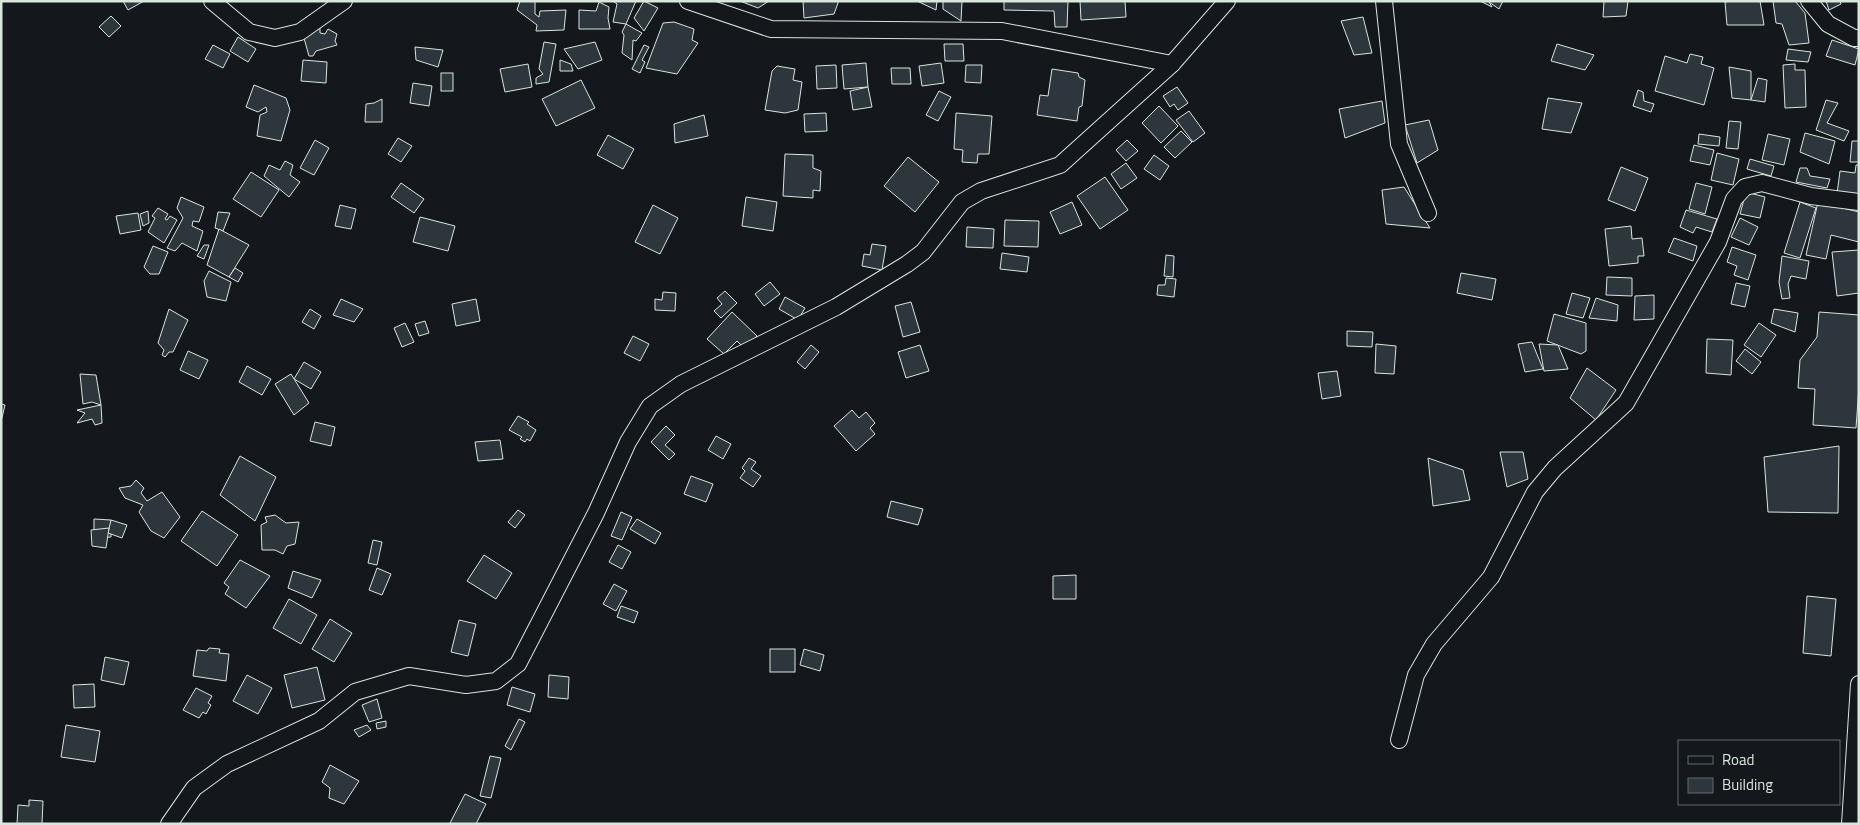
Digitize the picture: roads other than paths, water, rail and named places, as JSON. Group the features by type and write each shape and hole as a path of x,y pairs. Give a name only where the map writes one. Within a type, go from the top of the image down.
{"street":[{"path":"212,1 249,32 275,38 300,32 344,1"},
{"path":"688,1 771,29 1002,31 1172,64"},
{"path":"169,824 194,788 227,764 319,721 355,692 409,676 466,685 496,681 518,664 596,512 628,442 650,406 681,384 836,307 907,264 923,252 962,202 981,191 1060,165 1172,64 1227,1"},
{"path":"1384,1 1400,144 1428,213"},
{"path":"1810,1 1828,24 1859,38"},
{"path":"1399,740 1416,675 1434,644 1491,577 1535,492 1555,468 1626,403 1718,242 1734,199 1745,187 1762,183 1811,196 1859,202"},
{"path":"1850,824 1859,684"}]}
